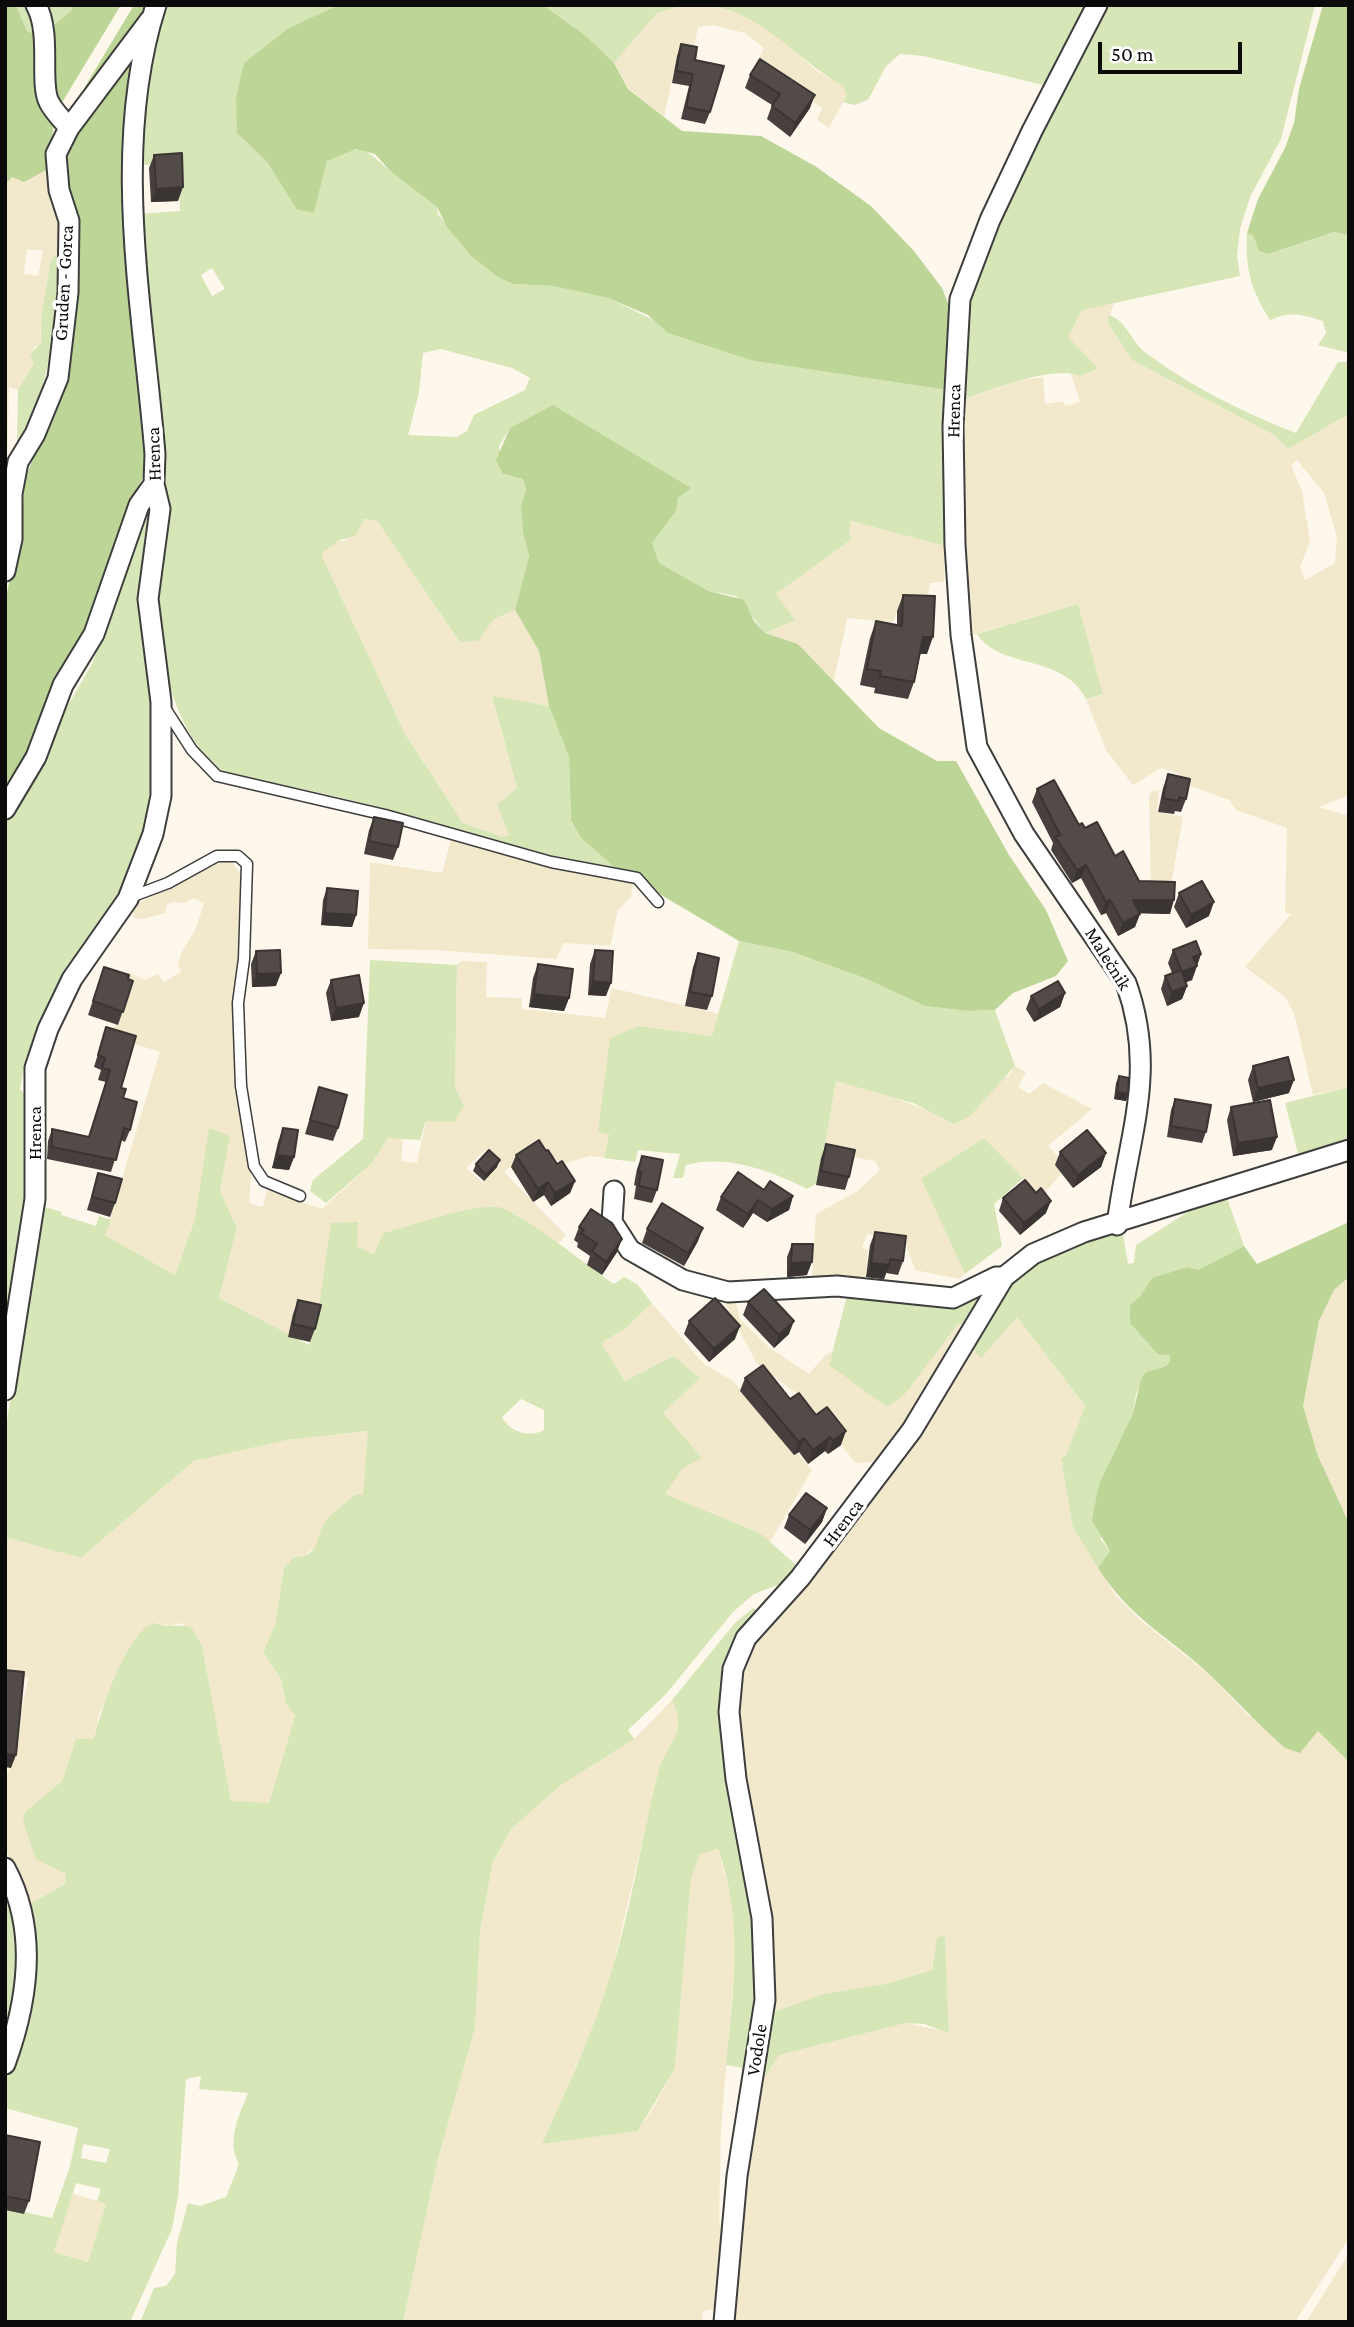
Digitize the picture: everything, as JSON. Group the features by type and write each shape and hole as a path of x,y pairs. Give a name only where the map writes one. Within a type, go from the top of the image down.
{"street":[{"path":"36,5 40,13 46,57 47,101 69,128"},
{"name":"Hrenca","path":"1024,834 977,747 961,635 954,532 956,331 960,299 990,220 1097,5"},
{"name":"Gruden - Gorca","path":"5,571 12,539 12,494 18,463 35,434 58,378 68,293 69,221 59,190 56,154 69,128 154,11"},
{"name":"Hrenca","path":"5,1390 35,1199 35,1068 48,1029 72,979 128,898 153,834 161,796 161,702 148,599 160,509 154,484 155,454 136,253 132,154 154,11"},
{"path":"5,809 36,757 63,685 94,634 139,505 154,484"},
{"name":"Malečnik","path":"1024,834 1126,983 1135,1006 1141,1035 1141,1076 1136,1122 1122,1181 1117,1225"},
{"path":"1117,1225 1349,1150"},
{"name":"Hrenca","path":"614,1191 612,1222 630,1250 683,1280 728,1292 837,1286 953,1298 996,1277 1004,1277"},
{"name":"Hrenca","path":"736,1779 729,1712 730,1692 733,1670 746,1638 800,1578 905,1440 1004,1277 1033,1254 1084,1232 1117,1225"},
{"name":"Vodole","path":"724,2322 737,2176 765,2000 762,1918 736,1779"},
{"path":"5,1868 19,1894 27,1957 20,2024 5,2064"}],"lane":[{"path":"161,702 176,720 192,750 217,776 385,815 551,862 637,878 658,902"},
{"path":"128,898 168,883 217,856 238,856 247,864 244,959 237,1003 243,1100 254,1166 264,1181 300,1196"}],"shaded area":[{"path":"683,5 721,7 745,16 775,33 817,71 843,86 847,95 829,128 817,120 822,108 755,65 764,48 745,33 712,25 698,27 692,57 677,57 664,117 628,88 614,63 656,14"},
{"path":"48,169 61,228 63,253 50,263 40,329 42,341 33,349 34,363 18,390 9,387 5,528 5,185 12,177 24,181","holes":["27,249 43,251 38,276 24,274"]},
{"path":"1114,302 1108,323 1132,360 1274,435 1288,449 1349,414 1349,795 1319,807 1349,816 1349,1087 1313,1095 1294,1013 1285,997 1245,967 1291,914 1285,912 1287,828 1236,810 1229,800 1190,786 1179,774 1161,768 1133,785 1106,750 1086,699 1102,695 1078,604 968,636 962,540 960,401 1017,381 1043,377 1045,404 1063,401 1065,406 1080,402 1070,371 1068,337 1082,310","holes":["1297,460 1324,493 1337,537 1335,563 1305,580 1300,567 1310,541 1302,491 1291,465"]},
{"path":"364,519 377,521 460,642 478,641 494,619 515,610 539,651 549,706 492,697 517,788 509,835 503,837 463,823 405,734 321,554 338,541 345,541"},
{"path":"851,521 945,546 944,582 930,583 926,606 898,609 893,622 847,618 834,681 798,644 765,633 794,620 776,594 852,539 849,533"},
{"path":"1159,790 1157,812 1183,817 1171,884 1151,886 1149,799 1151,791"},
{"path":"451,840 633,884 631,897 618,910 610,946 564,943 556,959 435,950 368,949 370,862 442,873"},
{"path":"223,861 232,862 242,876 233,1039 235,1086 251,1176 249,1203 263,1207 267,1190 322,1209 371,1164 388,1138 403,1138 401,1161 417,1163 426,1121 464,1106 455,1087 457,965 461,961 487,962 486,997 522,998 522,1009 605,1018 612,988 719,1014 712,1036 639,1026 598,1132 609,1133 604,1158 590,1156 564,1164 534,1146 504,1172 566,1235 557,1245 518,1215 497,1207 442,1216 383,1233 374,1254 357,1246 317,1319 289,1336 219,1298 237,1228 220,1191 230,1137 201,1189 195,1219 175,1275 105,1235 160,1052 110,1036 133,986 120,977 128,972 145,980 158,974 164,982 181,972 178,965 181,954 195,930 204,904 194,898 184,903 174,902 167,904 165,913 142,919 134,918 134,913 128,908","holes":["485,1150 500,1162 482,1182 466,1168"]},
{"path":"1015,1066 1026,1072 1018,1087 1029,1094 1043,1083 1092,1109 1048,1146 1068,1167 1040,1197 984,1138 922,1177 965,1274 959,1279 915,1270 905,1242 867,1234 862,1248 868,1250 865,1279 812,1277 816,1214 859,1190 880,1170 875,1161 824,1152 836,1081 872,1089 931,1112 1009,1076"},
{"path":"1349,1277 1349,1523 1318,1456 1303,1406 1319,1321 1334,1290"},
{"path":"720,1293 734,1296 740,1319 770,1348 809,1374 825,1355 832,1352 829,1365 905,1394 958,1324 968,1323 895,1444 875,1462 855,1463 822,1418 816,1422 800,1396 757,1364"},
{"path":"652,1303 704,1364 733,1381 812,1470 770,1542 760,1533 665,1494 683,1468 662,1413 699,1379 673,1356 625,1381 600,1343 626,1328"},
{"path":"1017,1317 1085,1406 1066,1455 1061,1460 1073,1528 1116,1596 1139,1619 1210,1675 1249,1716 1318,1731 1349,1762 1349,2238 1295,2322 730,2322 756,2091 779,2055 906,2023 949,2032 945,1935 933,1957 932,1970 885,1984 823,1994 769,2014 737,1732 740,1667 753,1639 969,1344 981,1357"},
{"path":"369,1431 363,1495 325,1523 318,1546 284,1568 275,1625 263,1652 281,1679 286,1704 295,1716 269,1803 231,1802 202,1646 182,1623 169,1626 158,1623 138,1636 132,1645 99,1714 94,1739 76,1739 62,1781 25,1812 66,1874 65,1884 26,1906 15,1867 5,1849 5,1779 12,1763 28,1678 5,1673 5,1537 81,1558 194,1461 287,1440"},
{"path":"672,1700 679,1715 677,1734 659,1770 611,1975 595,2023 542,2144 638,2131 652,2110 675,2068 691,1878 700,1854 718,1849 732,1900 736,1947 721,2130 719,2222 727,2225 717,2308 703,2311 702,2322 403,2322 438,2159 475,2028 480,1931 493,1863 512,1828 560,1786 634,1739"},
{"path":"72,2193 106,2204 88,2262 54,2252"},
{"path":"1349,2253 1349,2322 1306,2322"}],"green space":[{"path":"5,5 16,5 27,31 53,41 54,25 71,11 73,5 121,5 55,114 48,169 24,182 12,177 5,185"},
{"path":"16,5 73,5 71,11 54,25 53,41 27,31"},
{"path":"134,5 150,5 126,158 149,445 146,470 132,502 85,643 5,798 5,602 20,533 25,480 65,372 71,211 63,138 86,85"},
{"path":"162,5 339,5 238,134 267,162 297,210 314,213 327,161 349,150 364,150 437,207 438,214 472,257 499,278 513,284 553,286 608,298 662,324 754,361 947,390 949,534 945,546 851,521 849,533 852,539 776,594 795,620 765,633 736,596 709,591 659,563 651,543 676,511 678,498 690,488 553,406 510,428 499,446 503,474 523,479 526,491 521,506 523,533 529,556 515,610 494,619 478,641 460,642 377,521 364,519 356,535 338,541 321,554 405,734 463,823 503,837 509,835 497,805 517,788 492,696 549,706 569,757 571,822 581,838 614,867 548,859 482,842 354,801 228,774 211,762 196,744 173,697 159,645 156,621 166,466 139,214 180,211 178,164 139,165 153,39","holes":["212,268 225,289 212,296 201,275","441,349 512,368 530,378 525,390 474,415 467,431 457,437 408,435 419,393 423,353"]},
{"path":"339,5 543,5 586,36 614,63 628,89 682,131 761,136 815,166 871,206 914,251 942,288 950,308 947,390 754,361 668,333 648,315 608,298 553,286 513,284 499,278 472,257 447,227 437,207 390,171 375,154 356,149 327,161 314,213 297,210 267,162 237,133 236,98 244,63 289,28"},
{"path":"543,5 683,5 656,14 614,63 586,36"},
{"path":"707,5 1090,5 1047,86 924,56 900,54 886,66 868,100 854,105 843,102 847,95 843,86 762,27 727,9"},
{"path":"1105,5 1315,5 1281,139 1250,197 1240,229 1237,256 1240,276 1082,310 1068,337 1098,368 1080,376 1054,373 1038,376 960,401 969,314 987,249 1034,142"},
{"path":"1323,5 1349,5 1349,235 1334,232 1268,254 1259,251 1253,235 1247,233 1258,199 1285,148 1294,123 1299,89"},
{"path":"1334,232 1349,235 1349,353 1318,345 1326,333 1323,321 1296,314 1270,320 1258,299 1248,269 1247,233 1253,234 1259,251 1268,254"},
{"path":"63,253 55,326 46,373 31,419 21,442 17,442 18,390 34,363 30,355 42,341 42,313 50,263 53,257"},
{"path":"1109,315 1125,327 1146,353 1181,377 1237,408 1296,433 1338,362 1349,362 1349,414 1288,449 1274,435 1132,360 1108,323"},
{"path":"553,405 691,488 678,498 676,511 652,543 659,563 709,591 744,600 754,621 765,633 798,644 879,728 937,761 956,761 1009,855 1046,910 1068,961 1056,976 1013,993 995,1010 968,1011 925,1006 864,978 792,952 739,941 651,889 642,875 614,867 581,838 571,821 569,757 549,706 539,651 515,610 529,556 523,533 521,506 526,490 523,479 503,474 496,460 510,428"},
{"path":"143,511 150,513 151,529 154,756 146,823 119,899 75,958 26,1057 20,1089 29,1098 29,1179 5,1362 5,814 92,664"},
{"path":"1078,604 1103,694 1086,699 1076,684 1063,674 1001,653 987,645 977,634"},
{"path":"739,941 791,952 864,978 925,1006 968,1011 995,1010 1015,1066 970,1116 954,1124 913,1103 836,1081 819,1182 807,1189 779,1176 733,1163 701,1162 686,1165 683,1178 673,1178 680,1154 638,1150 635,1162 604,1158 609,1134 598,1132 610,1038 639,1026 712,1036"},
{"path":"370,960 457,965 455,1087 464,1106 454,1122 426,1121 420,1140 388,1138 371,1164 326,1203 310,1191 313,1180 363,1139"},
{"path":"1349,1087 1349,1145 1299,1157 1285,1103"},
{"path":"209,1128 230,1136 220,1191 237,1228 219,1298 309,1345 316,1327 331,1223 358,1222 357,1246 374,1254 383,1233 457,1212 498,1207 522,1218 614,1284 624,1277 637,1284 652,1303 626,1328 601,1343 625,1381 673,1356 700,1378 663,1413 702,1458 683,1468 665,1494 760,1533 796,1565 783,1583 754,1594 733,1612 666,1694 628,1730 634,1739 560,1786 512,1828 493,1862 480,1931 475,2028 438,2159 403,2322 140,2322 154,2288 166,2286 175,2274 177,2243 188,2203 200,2206 226,2197 239,2164 235,2155 234,2137 248,2093 199,2089 201,2076 186,2079 178,2196 172,2229 130,2322 5,2322 5,2208 52,2218 70,2166 78,2128 5,2108 5,2081 23,2028 26,1906 65,1884 66,1874 36,1859 23,1821 25,1812 62,1781 76,1739 94,1739 107,1696 122,1662 139,1634 154,1624 190,1627 202,1646 231,1801 269,1803 295,1716 286,1704 281,1679 263,1652 275,1625 284,1568 294,1557 309,1554 313,1550 325,1522 331,1515 356,1494 363,1495 368,1431 287,1440 194,1461 81,1558 5,1537 5,1434 39,1211 45,1207 96,1226 99,1216 111,1220 105,1235 175,1275 195,1219","holes":["521,1399 544,1410 544,1430 520,1432 505,1422 502,1417","83,2144 110,2149 106,2163 81,2158","76,2183 101,2189 97,2201 106,2204 88,2262 54,2252"]},
{"path":"984,1138 1023,1178 994,1204 1002,1246 965,1274 921,1178"},
{"path":"1226,1195 1244,1246 1198,1270 1187,1267 1153,1278 1139,1298 1170,1355 1170,1361 1166,1366 1146,1372 1136,1394 1133,1413 1099,1484 1101,1540 1110,1551 1098,1568 1073,1528 1061,1459 1066,1455 1085,1406 1017,1317 981,1358 969,1344 1010,1283 1041,1255 1122,1228 1128,1264 1134,1263 1136,1245 1191,1210"},
{"path":"1349,1222 1349,1277 1334,1290 1319,1321 1303,1406 1318,1456 1349,1523 1349,1762 1318,1731 1300,1753 1285,1748 1211,1676 1124,1602 1098,1568 1110,1551 1092,1521 1099,1484 1133,1413 1141,1379 1146,1372 1166,1366 1170,1361 1170,1355 1158,1354 1130,1323 1130,1305 1139,1298 1152,1278 1187,1267 1198,1270 1244,1246 1257,1264"},
{"path":"990,1282 968,1323 958,1324 905,1394 887,1407 829,1365 848,1292 954,1304"},
{"path":"753,1608 758,1611 741,1630 732,1649 721,1695 759,1970 749,2069 726,2065 733,1983 734,1929 726,1875 718,1849 700,1854 691,1878 675,2068 638,2131 542,2144 587,2040 617,1951 658,1773 677,1731 677,1712 672,1700 735,1623"},
{"path":"5,1884 16,1924 18,1964 5,2044"},
{"path":"945,1935 949,2033 924,2024 906,2023 779,2055 756,2091 769,2014 823,1994 885,1984 932,1970 937,1938"}],"building":[{"path":"681,44 697,47 695,60 724,66 710,112 686,107 693,74 676,71"},
{"path":"760,59 815,95 795,123 772,106 780,94 750,75"},
{"path":"182,153 183,187 156,189 154,155"},
{"path":"903,595 935,596 933,637 923,637 914,682 880,676 881,671 867,669 876,621 902,626"},
{"path":"1168,774 1190,779 1186,799 1179,797 1178,801 1163,798"},
{"path":"1054,780 1079,825 1082,823 1085,828 1097,822 1115,856 1123,851 1139,881 1175,882 1174,900 1133,900 1140,914 1123,923 1110,900 1106,902 1086,865 1077,870 1055,837 1060,835 1037,789"},
{"path":"374,817 403,823 398,847 369,841"},
{"path":"1202,881 1214,902 1191,915 1179,893"},
{"path":"327,888 358,891 356,915 325,913"},
{"path":"1196,941 1201,954 1193,957 1197,966 1182,972 1173,950"},
{"path":"280,950 281,973 257,974 256,951"},
{"path":"595,950 613,951 611,983 593,981"},
{"path":"698,953 719,958 712,996 690,992"},
{"path":"538,964 573,969 569,998 534,994"},
{"path":"104,967 129,975 128,979 133,981 123,1012 93,1001"},
{"path":"1181,970 1187,986 1172,992 1165,976"},
{"path":"359,975 364,1003 336,1008 331,980"},
{"path":"1058,981 1065,993 1039,1009 1031,996"},
{"path":"106,1027 136,1036 121,1088 126,1089 123,1098 137,1102 130,1130 124,1128 116,1160 52,1147 52,1129 89,1137 110,1070 102,1068 105,1058 98,1055"},
{"path":"1288,1057 1294,1080 1258,1088 1253,1066"},
{"path":"1119,1076 1129,1078 1128,1094 1117,1092"},
{"path":"319,1087 347,1095 338,1128 310,1120"},
{"path":"1175,1099 1211,1105 1206,1132 1171,1126"},
{"path":"1270,1100 1277,1137 1238,1143 1231,1107"},
{"path":"283,1128 298,1130 294,1157 277,1155"},
{"path":"1087,1130 1106,1153 1078,1175 1060,1152"},
{"path":"539,1140 557,1164 562,1161 575,1181 555,1193 548,1182 538,1189 516,1155"},
{"path":"826,1144 855,1150 849,1177 821,1171"},
{"path":"489,1150 500,1160 486,1175 476,1164"},
{"path":"642,1156 663,1160 657,1190 639,1186 641,1172 638,1172"},
{"path":"738,1172 764,1190 770,1181 793,1196 772,1209 758,1200 748,1214 721,1197"},
{"path":"98,1173 122,1179 115,1203 92,1197"},
{"path":"1025,1180 1036,1193 1041,1188 1051,1201 1024,1223 1003,1198"},
{"path":"662,1203 703,1228 688,1253 647,1229"},
{"path":"591,1209 612,1223 622,1239 606,1262 592,1251 597,1244 581,1233 584,1230 579,1227"},
{"path":"875,1232 906,1236 903,1261 890,1259 889,1265 871,1263"},
{"path":"792,1244 813,1244 812,1262 791,1263"},
{"path":"764,1289 794,1321 779,1335 748,1302"},
{"path":"715,1298 740,1326 714,1349 689,1321"},
{"path":"298,1300 321,1305 315,1329 293,1324"},
{"path":"763,1365 790,1399 799,1393 816,1415 827,1407 846,1431 833,1441 830,1437 813,1450 804,1438 799,1442 745,1378"},
{"path":"806,1493 827,1508 810,1530 789,1515"},
{"path":"5,1670 24,1672 16,1755 5,1754"},
{"path":"5,2135 40,2142 29,2201 5,2196"}]}
